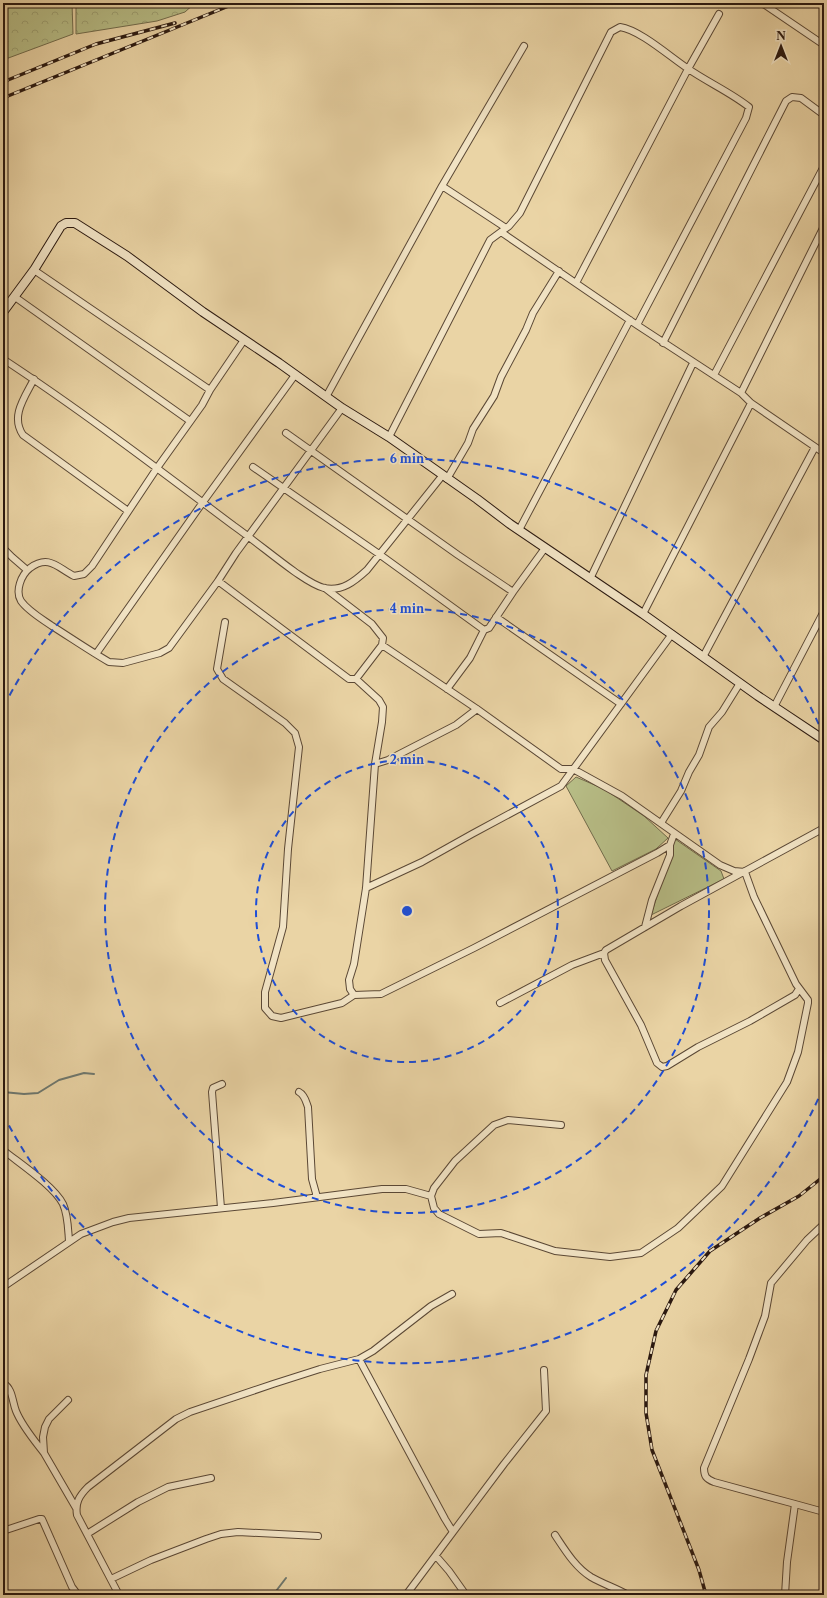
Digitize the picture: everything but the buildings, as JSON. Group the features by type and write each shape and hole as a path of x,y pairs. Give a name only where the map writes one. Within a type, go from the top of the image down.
{"street":[{"path":"762,3 824,45"},
{"path":"576,283 688,69 719,14"},
{"path":"389,437 490,240 503,230 520,213 611,32 620,27 628,28 688,69 749,107 746,118 637,325"},
{"path":"326,397 442,186 524,46"},
{"path":"663,343 786,101 792,97 801,98 824,115"},
{"path":"714,375 824,166"},
{"path":"442,186 576,283 663,343 714,375 751,403 824,453"},
{"path":"3,312 34,270 44,251 61,226 66,223 75,223 127,256 167,287 295,374 342,408 389,437 519,530 824,740"},
{"path":"741,394 824,226"},
{"path":"34,270 210,390"},
{"path":"325,588 336,588 350,584 367,570 444,477 468,443 474,429 494,396 502,373 526,330 533,313 559,271"},
{"path":"15,297 190,421"},
{"path":"519,530 630,320"},
{"path":"244,340 92,566 84,574 74,576 57,565 46,562 33,566 27,570 18,590 22,602 37,615 96,654 115,664 165,652 218,581 248,536 342,408"},
{"path":"3,359 34,379 157,468 248,536 277,560 305,579 325,588 372,624 383,638 382,645 356,679"},
{"path":"590,579 693,363"},
{"path":"96,654 202,502 295,374"},
{"path":"34,379 18,414 17,421 19,429 23,435 128,511"},
{"path":"643,614 751,403"},
{"path":"286,433 513,592"},
{"path":"703,657 815,447"},
{"path":"253,467 379,554 484,630"},
{"path":"3,548 27,570"},
{"path":"447,689 470,658 484,630 489,628 545,548"},
{"path":"218,581 349,679 356,679 379,700 383,707 375,764 366,888 354,964 349,980 350,989 354,995"},
{"path":"774,707 824,611"},
{"path":"496,617 621,704"},
{"path":"225,622 217,669 223,680 285,723 295,733 299,747 288,849 283,927 265,992 265,1008 272,1016 281,1018 342,1003 354,995 381,994 482,944 670,845"},
{"path":"366,888 422,862 561,786 672,634"},
{"path":"382,645 477,709 561,769 574,769 622,796 720,865 734,871 745,872"},
{"path":"661,823 681,791 689,772 699,755 709,727 722,712 740,683"},
{"path":"375,764 388,760 456,725 477,709"},
{"path":"500,1003 572,965 604,953 606,950 645,927 824,828"},
{"path":"645,927 652,900 670,855 670,845 674,834"},
{"path":"561,1125 508,1120 494,1125 455,1161 434,1188 431,1196 434,1208 439,1214 479,1234 501,1233 555,1251 610,1257 641,1253 678,1228 722,1186 787,1082 798,1052 808,1000 798,989 754,897 745,872"},
{"path":"604,953 605,960 641,1025 657,1063 662,1067 667,1066 698,1047 750,1021 795,995 798,989"},
{"path":"220,1208 212,1088 222,1084"},
{"path":"299,1092 306,1099 308,1107 312,1179 317,1197"},
{"path":"3,1150 50,1188 62,1203 65,1211 70,1241"},
{"path":"3,1287 81,1234 129,1218 391,1189 406,1189 431,1196"},
{"path":"824,1224 807,1240 771,1283 765,1316 750,1359 704,1468 704,1475 708,1480 824,1512"},
{"path":"119,1595 77,1515 77,1501 81,1493 176,1419 190,1412 286,1380 359,1358 373,1351 431,1306 452,1294"},
{"path":"359,1358 453,1532"},
{"path":"406,1595 504,1464 546,1411 544,1370"},
{"path":"3,1383 7,1386 10,1392 16,1411 21,1420 44,1453 76,1508"},
{"path":"44,1453 43,1437 45,1427 49,1419 68,1400"},
{"path":"87,1534 138,1502 168,1487 211,1478"},
{"path":"785,1595 787,1562 795,1504"},
{"path":"3,1531 39,1518 42,1519 72,1587 78,1595"},
{"path":"111,1579 151,1560 206,1538 221,1534 238,1532 318,1536"},
{"path":"555,1535 571,1559 583,1571 628,1595"},
{"path":"436,1556 466,1595"}],"green space":[{"path":"3,3 72,3 73,34 3,60"},
{"path":"76,3 195,3 185,12 157,21 76,34"},
{"path":"576,777 604,789 644,816 668,838 656,849 612,871 566,786"},
{"path":"675,839 721,871 724,879 651,915"}],"waterway":[{"path":"3,1092 24,1094 38,1093 59,1080 84,1073 94,1074"},
{"path":"273,1595 286,1578"}],"railway":[{"path":"3,98 236,3"},
{"path":"3,82 96,44 175,23"},
{"path":"706,1595 699,1570 652,1450 646,1413 646,1375 656,1331 676,1290 710,1251 760,1218 799,1196 824,1176"}]}
